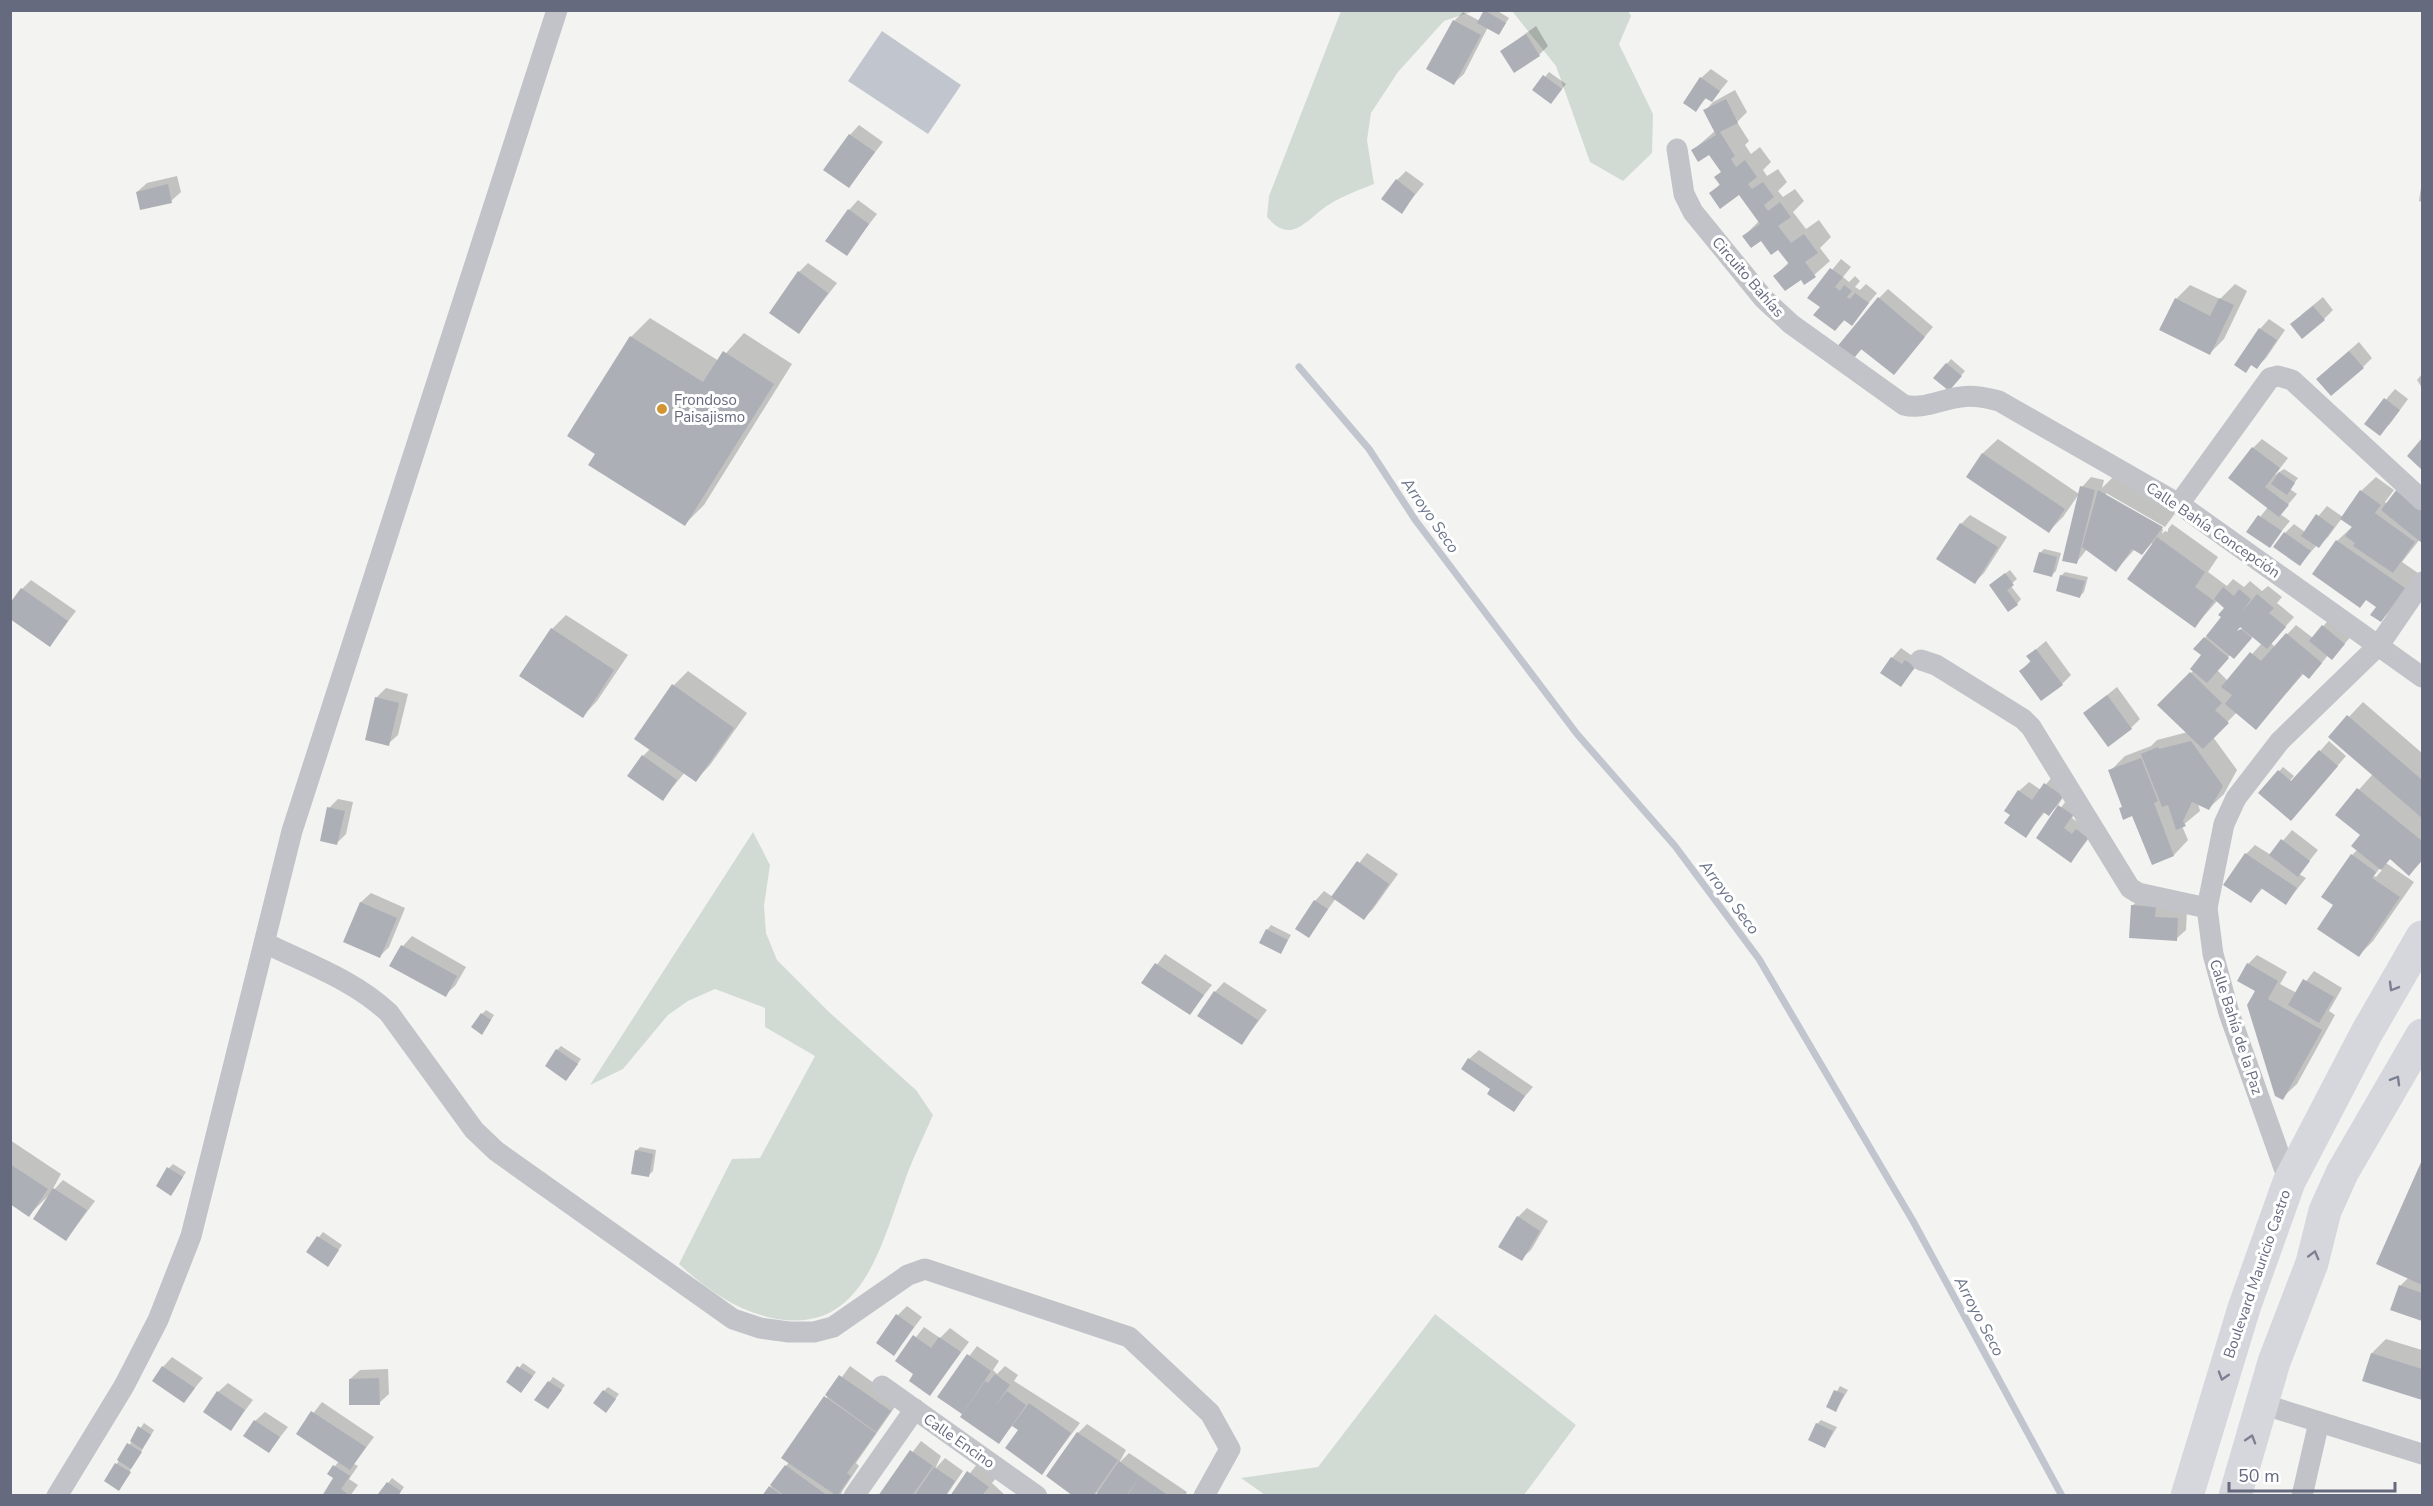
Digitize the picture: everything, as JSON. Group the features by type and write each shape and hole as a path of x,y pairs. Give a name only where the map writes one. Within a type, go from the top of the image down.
{"main road":[{"name":"Boulevard Mauricio Castro","path":"2187,1496 2263,1248 2289,1182 2366,1034 2422,937"},
{"path":"2235,1496 2274,1362 2312,1263 2325,1211 2342,1173 2422,1035"}],"street":[{"path":"57,1496 124,1386 158,1320 191,1236 298,811 557,10"},
{"name":"Circuito Bahías","path":"1677,149 1684,194 1693,213 1764,299 1791,324 1904,405 1923,406"},
{"path":"2179,504 2270,378 2278,376 2292,380 2422,500"},
{"name":"Calle Bahía Concepción","path":"1923,406 1961,397 1980,396 1999,401 2179,504 2422,677"},
{"name":"Calle Bahía de la Paz","path":"2289,1182 2229,1013 2213,954 2207,908 2224,824 2236,798 2280,741 2379,645 2422,582"},
{"path":"1921,660 1936,665 2023,719 2031,727 2130,888 2138,893 2207,908"},
{"path":"265,943 357,987 373,998 389,1013 474,1130 496,1151 734,1319 779,1331 814,1332 833,1327 908,1275 925,1269 946,1274 1129,1337 1210,1413 1230,1449 1204,1496"},
{"name":"Calle Encino","path":"882,1386 1037,1496"},
{"path":"2262,1404 2422,1454"},
{"path":"854,1496 915,1409"},
{"path":"2302,1496 2319,1422"}],"shaded area":[{"path":"1341,11 1474,11 1444,21 1398,72 1371,113 1367,140 1374,184 1335,201 1299,227 1284,230 1267,217 1269,196"},
{"path":"1512,11 1628,11 1631,16 1619,44 1653,114 1652,153 1623,181 1590,162 1556,66"},
{"path":"882,31 961,85 928,134 848,81"},
{"path":"753,832 770,865 764,906 766,933 777,960 829,1012 916,1090 933,1115 875,1259 863,1281 848,1300 829,1313 806,1320 777,1319 749,1311 712,1291 679,1264 732,1159 760,1158 815,1056 765,1027 765,1008 715,989 688,1001 668,1015 623,1069 590,1085"},
{"path":"1435,1314 1576,1425 1524,1495 1265,1495 1241,1478 1318,1467"}],"building":[{"path":"1484,10 1506,23 1499,35 1477,23"},
{"path":"1453,20 1481,35 1454,85 1426,69"},
{"path":"1526,34 1540,56 1514,73 1500,51"},
{"path":"1543,75 1562,89 1551,104 1532,90"},
{"path":"1700,77 1720,91 1712,102 1705,98 1696,112 1683,103"},
{"path":"1726,99 1738,123 1720,132 1735,156 1731,159 1736,167 1745,160 1757,177 1748,184 1752,189 1763,182 1774,197 1764,205 1768,211 1780,202 1791,217 1778,226 1791,243 1804,234 1818,253 1805,262 1816,277 1804,285 1801,280 1785,291 1773,276 1789,264 1778,250 1771,255 1761,241 1751,248 1742,236 1760,224 1739,195 1720,209 1709,193 1720,185 1714,177 1721,172 1709,155 1698,162 1691,150 1716,135 1703,110"},
{"path":"849,134 875,152 849,188 823,170"},
{"path":"1396,179 1415,194 1402,214 1381,199"},
{"path":"168,184 172,203 140,210 136,192"},
{"path":"848,209 869,224 847,256 825,241"},
{"path":"1830,268 1843,277 1835,287 1840,291 1844,285 1852,291 1847,297 1850,299 1855,293 1869,303 1852,326 1844,320 1835,331 1813,315 1820,307 1807,298"},
{"path":"798,271 828,293 799,334 769,313"},
{"path":"1878,297 1925,337 1894,375 1861,349 1852,361 1836,348"},
{"path":"2175,298 2210,316 2219,298 2234,305 2210,355 2159,330"},
{"path":"2313,306 2325,320 2302,339 2290,324"},
{"path":"2259,328 2277,340 2257,369 2251,365 2246,373 2234,365"},
{"path":"630,336 703,382 723,351 774,384 685,526 588,465 595,454 567,436"},
{"path":"2349,351 2364,368 2331,396 2316,379"},
{"path":"1946,363 1962,376 1949,391 1933,378"},
{"path":"2384,398 2400,410 2380,436 2364,424"},
{"path":"2422,438 2422,470 2407,456"},
{"path":"2252,447 2280,468 2265,487 2289,505 2279,517 2228,478"},
{"path":"1982,453 2065,509 2049,533 1966,477"},
{"path":"2279,472 2295,483 2287,495 2271,484"},
{"path":"2080,486 2095,490 2077,564 2062,561"},
{"path":"2397,489 2422,509 2422,543 2381,510"},
{"path":"2098,490 2163,527 2142,555 2132,549 2116,572 2082,547"},
{"path":"2360,490 2381,505 2375,513 2415,542 2393,573 2353,546 2355,543 2345,536 2352,527 2340,519"},
{"path":"2316,514 2334,527 2319,548 2301,536"},
{"path":"2258,515 2282,531 2270,548 2246,532"},
{"path":"1960,523 1998,547 1975,584 1936,559"},
{"path":"2284,532 2311,551 2300,566 2273,547"},
{"path":"2157,537 2205,572 2195,587 2214,601 2195,628 2127,579"},
{"path":"2336,540 2405,588 2381,622 2370,615 2376,607 2366,600 2360,608 2312,574"},
{"path":"2039,552 2057,557 2052,577 2033,572"},
{"path":"2005,573 2014,585 2007,590 2018,605 2008,612 1989,585"},
{"path":"2060,575 2085,581 2080,598 2056,591"},
{"path":"2223,587 2234,596 2239,589 2251,599 2242,612 2257,594 2274,608 2269,613 2286,627 2267,649 2240,627 2237,631 2241,629 2252,638 2234,659 2206,636 2221,617 2218,615 2224,608 2214,599"},
{"path":"21,588 68,621 50,647 10,619 10,603"},
{"path":"2322,625 2345,644 2332,660 2309,641"},
{"path":"551,628 614,670 583,718 519,676"},
{"path":"2286,633 2322,663 2309,679 2294,667 2302,674 2256,730 2225,704 2232,695 2221,687 2250,652 2261,661"},
{"path":"2204,637 2229,658 2207,683 2190,669 2201,655 2193,649"},
{"path":"2036,649 2063,685 2041,701 2019,671 2031,662 2026,656"},
{"path":"1891,657 1902,664 1905,660 1915,667 1901,687 1880,673"},
{"path":"2190,672 2222,703 2215,710 2229,723 2203,749 2157,705"},
{"path":"672,684 734,728 696,782 634,739"},
{"path":"2107,695 2132,729 2108,747 2083,713"},
{"path":"375,697 399,703 389,746 365,740"},
{"path":"2347,715 2422,780 2422,818 2328,737"},
{"path":"2191,741 2223,786 2209,810 2192,802 2183,821 2186,826 2176,830 2168,805 2162,807 2141,754 2158,747 2159,749"},
{"path":"2319,750 2338,766 2291,821 2258,793 2278,770 2291,781"},
{"path":"642,755 677,780 663,801 627,776"},
{"path":"2141,758 2158,801 2154,803 2174,856 2152,865 2132,816 2123,820 2119,808 2122,807 2108,770"},
{"path":"2044,783 2063,796 2049,816 2043,812 2026,838 2004,823 2010,815 2004,811 2018,790 2032,800"},
{"path":"2357,788 2422,841 2422,860 2409,876 2390,859 2381,870 2351,846 2360,835 2335,815"},
{"path":"2058,805 2073,815 2064,828 2072,834 2076,829 2088,838 2071,863 2036,838"},
{"path":"327,807 345,811 337,845 320,841"},
{"path":"2281,839 2310,861 2298,877 2269,855"},
{"path":"2245,853 2297,888 2286,905 2261,888 2251,903 2223,885"},
{"path":"2351,854 2376,872 2372,878 2400,897 2359,957 2317,929 2333,905 2321,897"},
{"path":"1357,861 1389,884 1364,920 1331,897"},
{"path":"1314,900 1328,909 1309,938 1295,929"},
{"path":"360,902 397,918 380,958 343,942"},
{"path":"2131,905 2156,907 2155,917 2178,918 2177,941 2129,938"},
{"path":"1266,929 1288,940 1281,954 1259,943"},
{"path":"401,945 457,976 446,997 389,966"},
{"path":"1155,963 1204,995 1190,1015 1141,983"},
{"path":"2247,963 2278,981 2268,999 2322,1030 2283,1100 2275,1096 2247,1005 2255,991 2237,981"},
{"path":"2303,979 2334,997 2319,1023 2288,1005"},
{"path":"1214,991 1258,1020 1242,1045 1197,1016"},
{"path":"481,1013 491,1020 482,1035 471,1027"},
{"path":"556,1049 578,1064 566,1081 545,1066"},
{"path":"1468,1058 1525,1096 1514,1112 1487,1094 1490,1089 1461,1069"},
{"path":"635,1150 653,1154 649,1177 631,1174"},
{"path":"2422,1160 2422,1285 2376,1264"},
{"path":"10,1164 48,1189 29,1217 10,1204"},
{"path":"167,1167 183,1177 171,1196 156,1186"},
{"path":"53,1188 87,1210 66,1241 33,1219"},
{"path":"1517,1216 1540,1231 1522,1261 1498,1247"},
{"path":"317,1236 339,1250 328,1267 306,1252"},
{"path":"2399,1285 2422,1293 2422,1321 2390,1310"},
{"path":"896,1314 914,1327 894,1356 876,1343"},
{"path":"913,1335 931,1348 939,1337 961,1352 930,1396 909,1381 913,1374 895,1361"},
{"path":"2371,1353 2422,1369 2422,1400 2362,1381"},
{"path":"967,1354 991,1371 962,1414 937,1397"},
{"path":"162,1366 195,1388 184,1403 152,1381"},
{"path":"517,1366 533,1376 521,1393 506,1382"},
{"path":"995,1374 1010,1385 995,1406 1007,1391 1026,1405 999,1444 960,1417 985,1381 988,1383"},
{"path":"839,1375 891,1411 876,1432 825,1395"},
{"path":"379,1378 380,1405 349,1405 349,1379"},
{"path":"548,1381 562,1390 548,1409 534,1400"},
{"path":"603,1390 616,1399 606,1413 593,1403"},
{"path":"1834,1390 1844,1394 1836,1412 1826,1407"},
{"path":"217,1391 245,1410 231,1431 203,1412"},
{"path":"824,1396 876,1433 847,1473 851,1476 837,1496 781,1458"},
{"path":"1029,1403 1071,1433 1042,1475 1005,1448 1018,1430 1012,1426"},
{"path":"311,1411 366,1447 350,1470 296,1434"},
{"path":"254,1420 280,1437 269,1453 243,1436"},
{"path":"1816,1423 1833,1431 1825,1448 1808,1440"},
{"path":"138,1426 151,1435 142,1449 130,1441"},
{"path":"1077,1432 1118,1460 1093,1496 1073,1496 1046,1476"},
{"path":"127,1443 142,1452 131,1469 117,1460"},
{"path":"910,1450 933,1466 912,1496 878,1496"},
{"path":"1119,1461 1140,1476 1126,1496 1095,1496"},
{"path":"115,1463 131,1472 119,1491 104,1481"},
{"path":"333,1465 350,1476 341,1489 350,1496 322,1496 333,1478 327,1474"},
{"path":"785,1465 828,1496 785,1496 770,1485"},
{"path":"934,1467 955,1481 945,1496 914,1496"},
{"path":"967,1471 989,1487 983,1496 950,1496"},
{"path":"1140,1476 1159,1489 1169,1496 1127,1496"},
{"path":"387,1482 401,1491 398,1496 378,1494"},
{"path":"769,1486 783,1496 762,1496"}],"waterway":[{"name":"Arroyo Seco","path":"1299,367 1369,449 1416,521 1577,734 1675,846 1759,959 1913,1221 2062,1496"}],"place":[{"name":"Frondoso Paisajismo","path":"662,409"}]}
